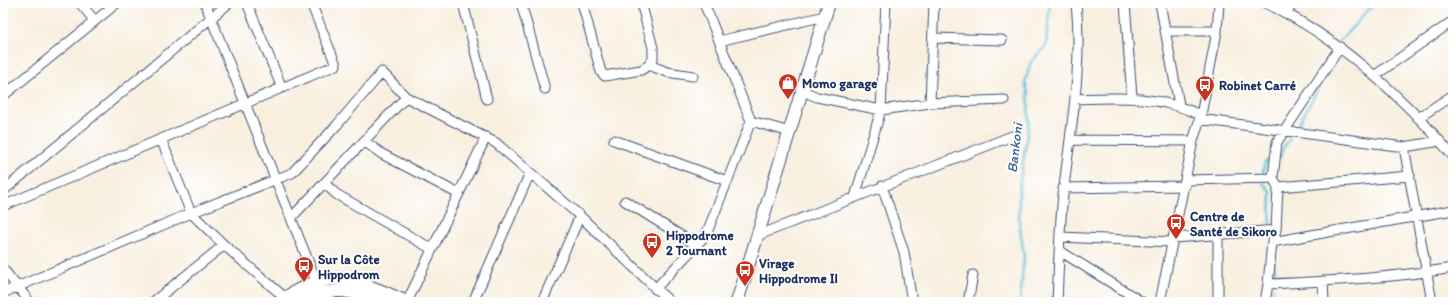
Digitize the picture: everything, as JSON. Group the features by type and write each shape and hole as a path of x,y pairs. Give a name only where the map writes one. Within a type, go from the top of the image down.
{"street":[{"path":"80,3 95,21"},
{"path":"3,96 117,3"},
{"path":"205,3 319,288"},
{"path":"3,191 229,3"},
{"path":"247,3 282,88"},
{"path":"3,206 336,65 310,3"},
{"path":"463,3 487,99"},
{"path":"521,3 546,89"},
{"path":"582,3 601,72 605,76 641,70 649,65 653,59 653,48 643,10"},
{"path":"655,289 706,235 751,121 704,3"},
{"path":"737,302 759,235 829,3"},
{"path":"855,197 881,110 886,3"},
{"path":"930,103 934,3"},
{"path":"1057,302 1063,188 1071,140 1075,99 1079,29 1076,3"},
{"path":"1125,3 1132,97"},
{"path":"1160,3 1178,105"},
{"path":"1160,302 1217,31 1219,3"},
{"path":"1265,3 1285,12 1340,47 1374,76 1446,143 1453,156"},
{"path":"1285,12 1295,3"},
{"path":"719,41 825,16"},
{"path":"1374,76 1453,21"},
{"path":"1165,31 1217,31"},
{"path":"933,38 1002,40"},
{"path":"1264,302 1268,284 1272,242 1276,230 1278,187 1273,178 1277,142 1340,47"},
{"path":"649,65 667,72 693,76"},
{"path":"3,293 192,213 292,173 338,125 382,72 406,97 496,143 580,216 670,302"},
{"path":"803,91 817,97 881,110 930,103 1004,100"},
{"path":"1418,118 1453,95"},
{"path":"291,218 406,97"},
{"path":"1075,99 1132,97 1178,105 1200,117 1285,132 1404,147 1446,143"},
{"path":"751,121 790,132"},
{"path":"759,235 1012,136"},
{"path":"297,302 319,288 323,280 340,279 363,285 407,302 486,138"},
{"path":"161,140 192,213 224,245 285,301 292,293 319,288 358,293 384,302"},
{"path":"614,140 727,182"},
{"path":"1071,140 1193,141"},
{"path":"364,141 382,154 459,194"},
{"path":"1404,147 1432,302"},
{"path":"473,302 530,173"},
{"path":"1278,187 1410,176"},
{"path":"1063,188 1273,178"},
{"path":"324,183 336,194 432,249"},
{"path":"882,186 904,252 912,302"},
{"path":"625,201 696,245"},
{"path":"1272,242 1453,210"},
{"path":"542,302 580,216"},
{"path":"1060,237 1173,240 1276,230"},
{"path":"1218,235 1218,302"},
{"path":"153,302 224,245"},
{"path":"1060,251 1142,302"},
{"path":"1268,284 1323,281 1427,272 1453,268"},
{"path":"3,269 30,302"},
{"path":"968,302 973,275"},
{"path":"1323,281 1324,302"}],"waterway":[{"name":"Bankoni","path":"1020,302 1024,256 1019,220 1019,189 1029,123 1028,93 1025,82 1031,62 1046,46 1050,3"},
{"path":"1339,42 1367,11 1377,3"},
{"path":"1299,123 1322,82"},
{"path":"1280,157 1283,148 1290,139"},
{"path":"1263,174 1265,162 1271,160"},
{"path":"1263,183 1271,192 1270,224"},
{"path":"1274,262 1275,274"},
{"path":"1271,302 1273,288"}],"place":[{"name":"Momo garage","path":"788,100"},
{"name":"Robinet Carré","path":"1205,102"},
{"name":"Centre de Santé de Sikoro","path":"1176,240"},
{"name":"Hippodrome 2 Tournant","path":"652,259"},
{"name":"Sur la Côte Hippodrom","path":"304,283"},
{"name":"Virage Hippodrome II","path":"745,287"}]}
